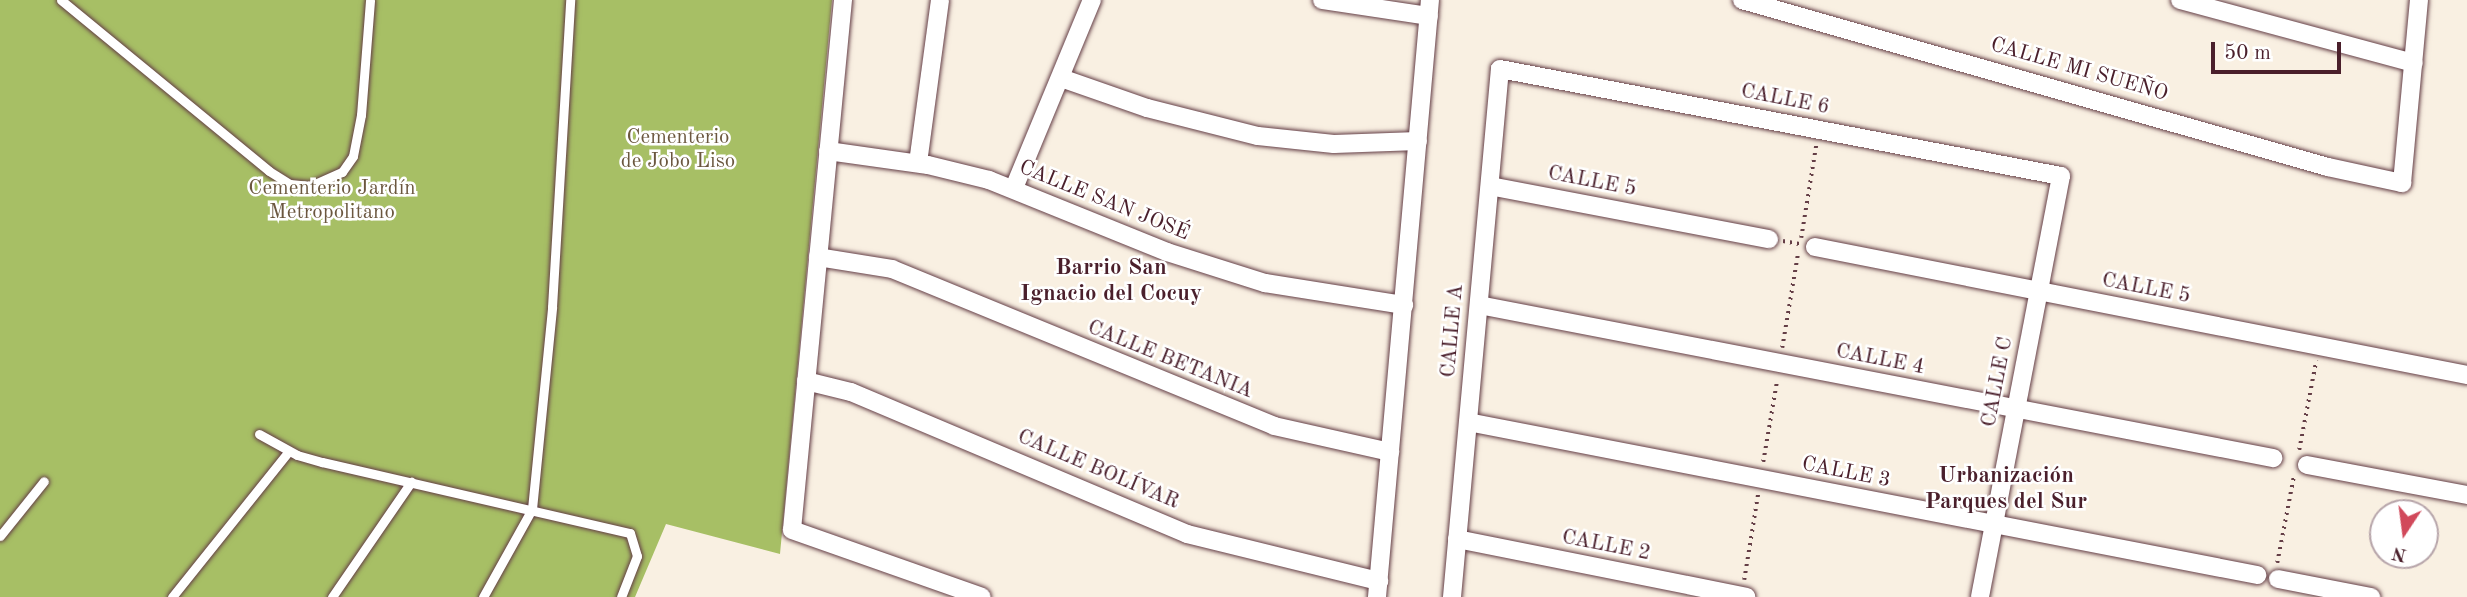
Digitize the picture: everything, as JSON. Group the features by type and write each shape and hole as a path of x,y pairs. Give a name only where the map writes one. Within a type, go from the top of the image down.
{"street":[{"path":"843,0 792,530 982,597"},
{"path":"918,163 940,0"},
{"path":"1014,188 1092,0"},
{"path":"1322,0 1430,8 1378,589"},
{"name":"CALLE MI SUEÑO","path":"1742,0 2328,167 2403,183 2414,63"},
{"path":"2180,0 2414,63 2419,0"},
{"name":"CALLE 6","path":"1500,69 2061,176"},
{"name":"CALLE A","path":"1452,597 1500,69"},
{"path":"1061,78 1147,108 1258,136 1334,144 1418,141"},
{"name":"CALLE SAN JOSÉ","path":"828,151 918,163 1014,188 1211,268 1276,285 1404,305"},
{"name":"CALLE C","path":"1980,597 2061,176"},
{"name":"CALLE 5","path":"1490,186 1769,239"},
{"name":"CALLE 5","path":"1815,247 2467,375"},
{"name":"CALLE BETANIA","path":"818,257 892,269 1274,426 1390,452"},
{"name":"CALLE 4","path":"1479,305 2273,458"},
{"name":"CALLE BOLÍVAR","path":"806,381 850,391 1187,534 1378,589"},
{"name":"CALLE 3","path":"1468,422 2257,575"},
{"path":"2306,465 2467,495"},
{"name":"CALLE 2","path":"1457,539 1746,597"},
{"path":"2278,579 2371,597"}],"lane":[{"path":"61,0 269,171 300,186 331,178 353,156 361,115 370,0"},
{"path":"483,597 532,509 552,307 570,0"},
{"path":"260,434 289,451 633,536 637,556 621,597"},
{"path":"172,597 289,451"},
{"path":"0,537 44,481"},
{"path":"332,597 411,482"}],"path":[{"path":"1769,239 1815,247"}],"green space":[{"path":"0,0 832,0 780,554 666,524 635,597 0,597"}],"district":[{"name":"Barrio San Ignacio del Cocuy","path":"1111,281"},
{"name":"Urbanización Parques del Sur","path":"2006,489"}],"park label":[{"name":"Cementerio de Jobo Liso","path":"678,150"},
{"name":"Cementerio Jardín Metropolitano","path":"332,201"}]}
